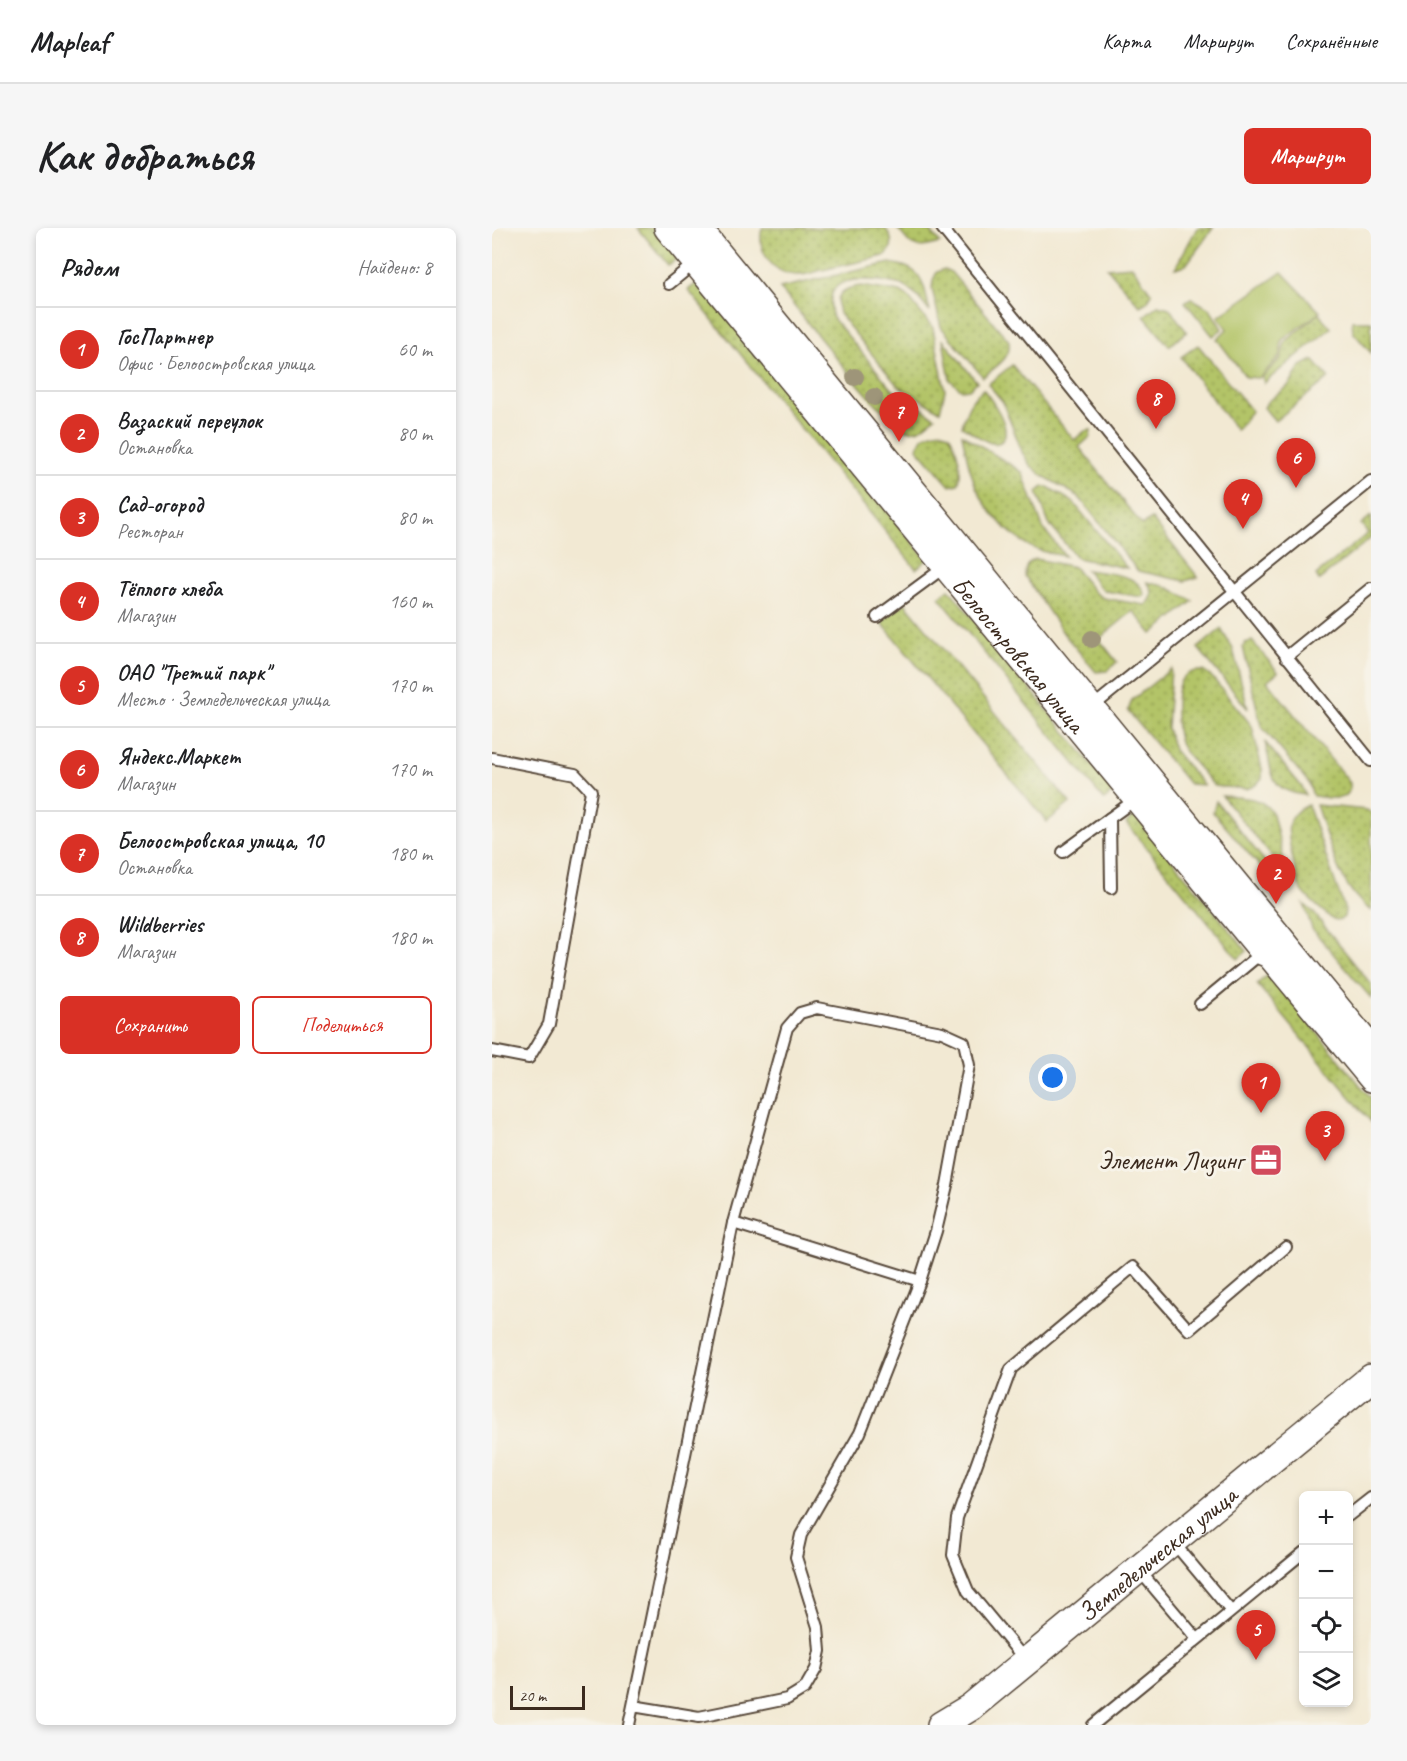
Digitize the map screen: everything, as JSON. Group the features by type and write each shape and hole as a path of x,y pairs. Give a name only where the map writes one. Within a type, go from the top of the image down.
{"main road":[{"name":"Белоостровская улица","path":"702,246 954,559 1091,708 1145,792 1271,946 1371,1052"}],"street":[{"name":"Белоостровская улица","path":"668,228 702,246"},
{"name":"Белоостровская улица","path":"954,559 1145,792"},
{"name":"Белоостровская улица","path":"1271,946 1371,1081"},
{"name":"Земледельческая улица","path":"941,1725 970,1707 1371,1378"}],"lane":[{"path":"946,229 1371,761"},
{"path":"669,284 702,246"},
{"path":"1091,708 1371,481"},
{"path":"878,617 954,559"},
{"path":"1286,657 1371,588"},
{"path":"492,758 575,774 591,791 549,1024 529,1058 492,1051"},
{"path":"1063,852 1145,792"},
{"path":"1110,818 1111,888"},
{"path":"1200,1004 1271,946"},
{"path":"629,1725 733,1223 787,1028 800,1013 817,1008 942,1032 964,1042 969,1065 944,1197 920,1281 860,1433 801,1535 796,1557 818,1627 820,1651 816,1669 805,1688 787,1699 699,1717 633,1706"},
{"path":"733,1223 920,1281"},
{"path":"1026,1661 968,1591 953,1555 957,1518 1011,1369 1133,1267 1189,1330 1286,1246"},
{"path":"1353,1512 1371,1497"},
{"path":"1172,1541 1230,1610"},
{"path":"1094,1725 1230,1610 1299,1556"},
{"path":"1138,1569 1197,1639"}],"green space":[{"path":"638,228 656,228 680,257 668,265"},
{"path":"762,228 885,228 890,235 891,246 884,256 806,274 791,274 775,267 769,261 762,246"},
{"path":"897,228 928,228 940,243 924,247 915,246"},
{"path":"1197,228 1213,228 1186,265 1175,268"},
{"path":"890,263 901,265 916,273 926,292 930,312 908,288 898,284 870,280 841,283 835,288 831,305 833,318 893,390 935,417 922,427 911,431 896,423 881,409 780,288"},
{"path":"1132,266 1152,294 1147,302 1140,306 1107,268"},
{"path":"944,269 951,272 1009,341 1005,358 983,377 941,327 932,289 937,272"},
{"path":"1282,272 1320,312 1282,340 1280,356 1259,378 1246,377 1217,339 1227,329 1218,317"},
{"path":"700,281 927,560 916,569 688,290"},
{"path":"861,286 900,292 908,297 933,328 945,390 940,411 897,385 839,314 838,301 841,293 849,288"},
{"path":"1191,298 1210,309 1222,329 1213,336 1185,302"},
{"path":"1158,305 1169,308 1187,332 1169,346 1144,316"},
{"path":"1319,314 1331,328 1264,383 1262,377 1281,358 1285,342"},
{"path":"1352,321 1371,321 1371,353 1353,332"},
{"path":"943,340 977,382 969,389 962,390 950,380"},
{"path":"1198,345 1252,411 1236,430 1181,357"},
{"path":"1313,360 1329,378 1275,421 1264,408 1267,402 1289,385 1301,366"},
{"path":"1012,365 1074,440 1085,431 1091,430 1090,437 1079,447 1142,525 1152,519 1198,577 1185,581 1138,571 1078,496 1043,476 1030,465 1022,452 1003,402 988,384"},
{"path":"983,389 999,413 1005,428 1003,439 998,443 987,442 962,426 969,406"},
{"path":"941,431 949,434 952,439 960,465 958,484 950,486 917,448 926,435"},
{"path":"962,434 1022,472 1043,528 1065,556 1031,547 999,521 982,499 977,488 968,463"},
{"path":"1043,487 1048,487 1073,502 1127,568 1077,558 1049,524 1037,492"},
{"path":"1371,516 1371,538 1319,580 1316,575 1368,533 1361,524"},
{"path":"1036,559 1074,567 1095,593 1103,598 1145,605 1152,595 1147,582 1165,586 1193,601 1152,634 1133,611 1099,639 1117,662 1107,671 1096,672 1064,634 1025,576 1027,566"},
{"path":"1086,570 1129,578 1136,582 1144,595 1142,597 1105,591"},
{"path":"949,589 1114,792 1104,800 939,597"},
{"path":"905,603 1070,803 1047,822 881,622"},
{"path":"1221,629 1233,649 1248,709 1198,648"},
{"path":"1252,641 1278,672 1267,681 1350,783 1350,790 1343,797 1313,796 1309,783 1261,726 1243,647 1245,643"},
{"path":"1171,669 1167,728 1174,750 1203,785 1189,784 1128,711 1132,700"},
{"path":"1203,671 1212,677 1252,726 1262,778 1256,785 1247,789 1214,786 1181,745 1177,731 1176,712 1179,685 1188,673"},
{"path":"1265,742 1302,787 1305,795 1293,793 1278,785 1271,771"},
{"path":"1222,796 1257,800 1273,814 1286,874"},
{"path":"1216,801 1279,879 1276,880 1267,875 1213,812"},
{"path":"1308,805 1345,910 1344,917 1340,920 1333,920 1310,900 1302,891 1298,881 1288,828 1294,815"},
{"path":"1316,805 1367,810 1371,813 1371,911 1359,901 1342,876"},
{"path":"1135,815 1247,951 1238,959 1126,823"},
{"path":"1304,904 1371,984 1371,998 1312,929"},
{"path":"1269,974 1371,1098 1371,1122 1257,984"}],"place":[{"name":"Wildberries","path":"1156,429"},
{"name":"Белоостровская улица, 10","path":"899,442"},
{"name":"Яндекс.Маркет","path":"1296,488"},
{"name":"Тёплого хлеба","path":"1243,529"},
{"name":"Вазаский переулок","path":"1276,904"},
{"name":"ГосПартнер","path":"1261,1113"},
{"name":"Элемент Лизинг","path":"1266,1160"},
{"name":"Сад-огород","path":"1325,1161"},
{"name":"ОАО \"Третий парк\"","path":"1256,1660"}]}
